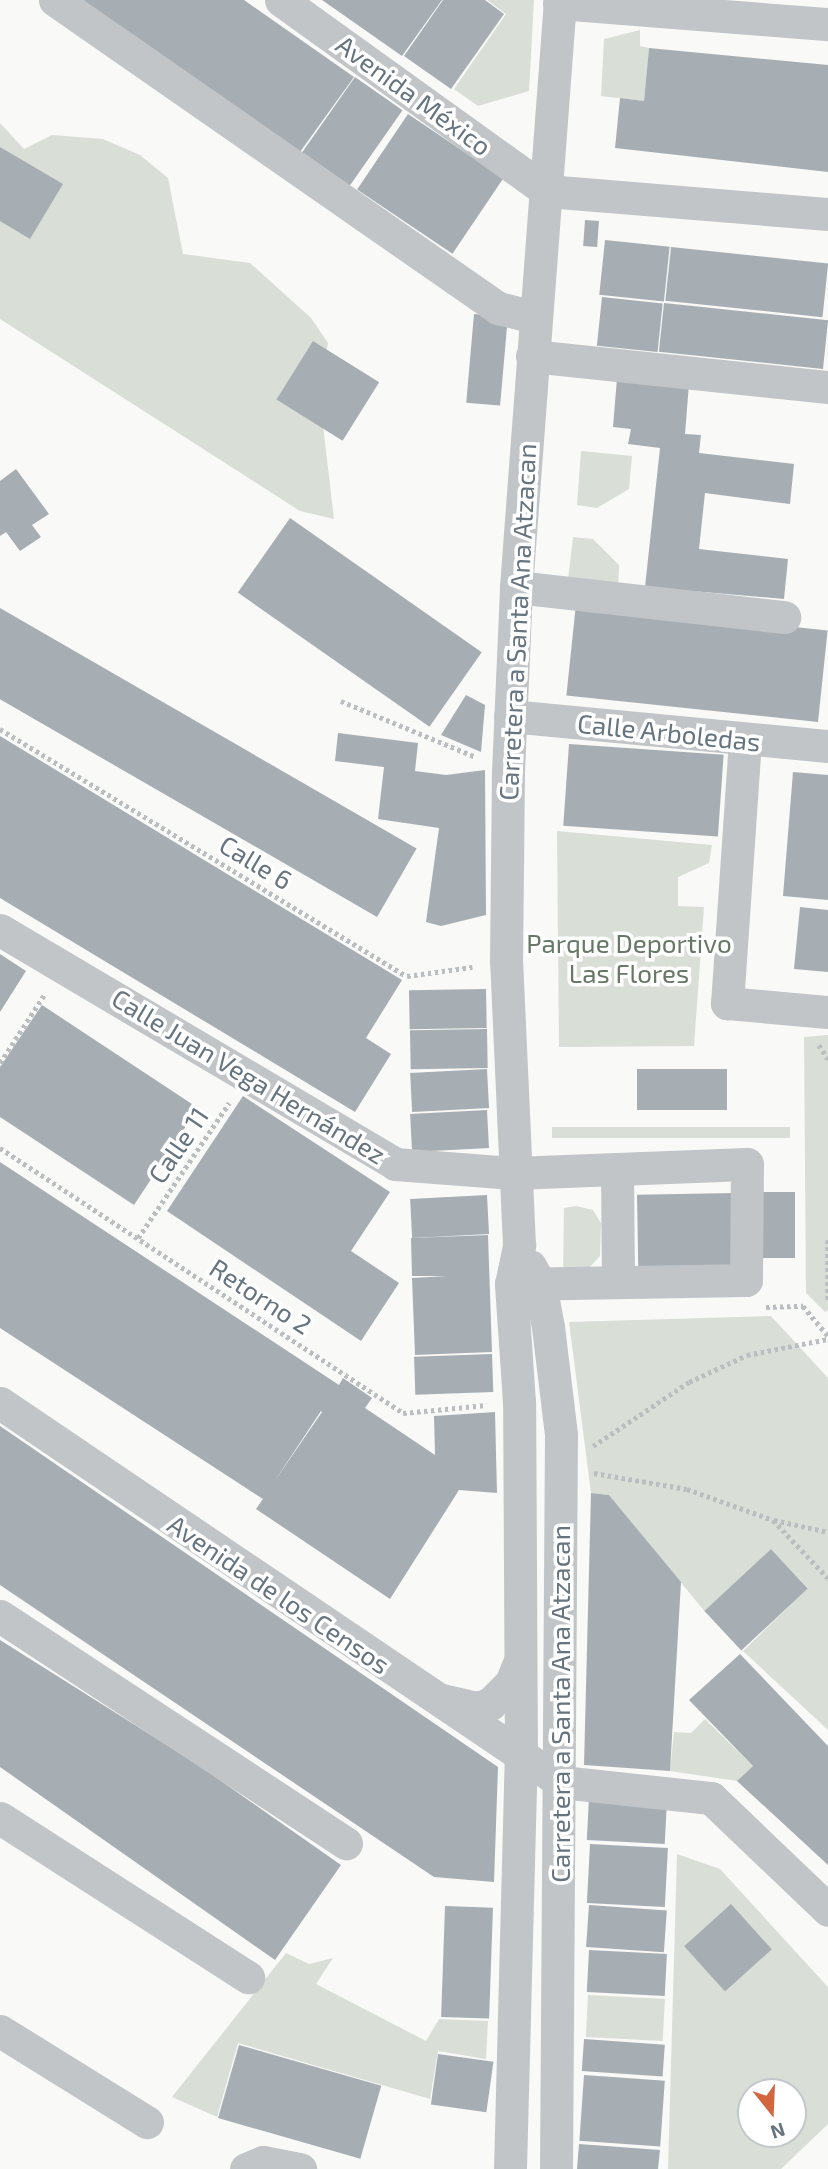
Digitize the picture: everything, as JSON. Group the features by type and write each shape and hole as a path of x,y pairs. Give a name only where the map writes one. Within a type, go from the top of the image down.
{"street":[{"path":"55,0 498,307 535,317"},
{"name":"Avenida México","path":"281,0 547,191"},
{"path":"559,1 739,8 828,24"},
{"name":"Carretera a Santa Ana Atzacan","path":"556,2169 562,1468 556,1371 526,1284 519,1245 513,1173 506,962 508,772 516,587 559,1"},
{"path":"547,191 828,214"},
{"path":"532,356 828,387"},
{"path":"516,587 784,617"},
{"name":"Calle Arboledas","path":"510,716 828,746"},
{"path":"745,740 727,1003 828,1012"},
{"name":"Calle Juan Vega Hernández","path":"0,930 249,1073 395,1164 513,1173 747,1164 746,1280 618,1282"},
{"path":"526,1284 618,1282 617,1169"},
{"name":"Carretera a Santa Ana Atzacan","path":"510,2169 521,1759 519,1402 526,1284"},
{"name":"Avenida de los Censos","path":"0,1403 521,1759 561,1782"},
{"path":"0,1616 346,1843"},
{"path":"432,1698 476,1708 490,1704 511,1683 520,1658"},
{"path":"561,1782 711,1798 828,1910"},
{"path":"0,1818 248,1977"},
{"path":"0,2031 147,2122"},
{"path":"246,2169 263,2162 299,2169"}],"path":[{"path":"341,701 508,772"},
{"name":"Calle 6","path":"0,729 407,976 506,962"},
{"path":"0,1063 63,965"},
{"name":"Calle 11","path":"138,1238 249,1073"},
{"name":"Retorno 2","path":"0,1148 403,1413 519,1402"},
{"path":"828,1240 828,1300"},
{"path":"562,1468 689,1382 747,1355 828,1339"},
{"path":"562,1468 687,1489 773,1520 828,1532"},
{"path":"773,1520 828,1578"}],"green space":[{"path":"487,0 534,0 529,91 478,106 454,89 506,14"},
{"path":"640,30 640,46 649,48 644,101 601,96 604,39"},
{"path":"0,123 24,149 52,135 103,139 140,155 168,178 183,254 250,263 311,318 328,343 319,391 334,519 300,511 0,319"},
{"path":"581,451 632,456 629,489 597,508 577,505"},
{"path":"573,537 593,539 619,565 618,592 567,588"},
{"name":"Parque Deportivo Las Flores","path":"557,831 712,845 709,863 678,877 678,906 704,907 694,1046 559,1047"},
{"path":"828,1035 828,1310 825,1312 806,1293 804,1037"},
{"path":"552,1127 790,1127 790,1138 552,1138"},
{"path":"576,1206 593,1210 601,1223 600,1256 588,1269 563,1272 564,1208"},
{"path":"771,1316 828,1378 828,1730 743,1651 808,1588 771,1549 706,1613 609,1495 591,1493 569,1322"},
{"path":"705,1719 753,1766 737,1781 670,1771 674,1732 691,1733"},
{"path":"677,1854 720,1869 828,1987 828,2124 807,2144 807,2078 737,2078 737,2148 803,2148 781,2169 668,2169"},
{"path":"286,1953 309,1964 333,1958 316,1984 426,2041 439,2019 488,2021 486,2059 438,2051 430,2099 238,2043 217,2117 172,2097"},
{"path":"588,1995 665,1999 663,2041 586,2037"}],"building":[{"path":"82,0 244,0 354,77 300,152"},
{"path":"322,0 442,0 402,56"},
{"path":"443,0 485,0 504,14 451,89 404,56"},
{"path":"649,48 828,65 828,172 615,148 620,98 644,101"},
{"path":"355,77 403,110 350,186 302,152"},
{"path":"408,114 503,178 452,254 357,189"},
{"path":"0,147 63,184 30,239 0,221"},
{"path":"585,220 599,221 597,247 583,246"},
{"path":"605,240 670,247 664,301 599,295"},
{"path":"671,247 828,264 822,317 665,301"},
{"path":"602,297 663,303 658,352 597,346"},
{"path":"664,303 828,320 823,369 659,352"},
{"path":"474,314 508,317 500,406 466,403"},
{"path":"313,341 379,382 343,441 276,400"},
{"path":"617,378 689,384 685,434 701,435 699,453 794,464 790,504 705,493 699,549 788,559 784,599 645,587 660,448 628,444 631,429 613,427"},
{"path":"16,469 49,514 32,525 41,537 20,551 6,532 0,536 0,481"},
{"path":"290,518 482,652 429,727 238,593"},
{"path":"576,604 828,630 818,722 566,695"},
{"path":"0,608 417,848 377,917 0,699"},
{"path":"466,695 485,705 481,752 441,735"},
{"path":"338,733 418,743 415,771 446,775 485,770 486,915 441,926 426,922 439,828 378,819 384,767 335,761"},
{"path":"0,736 402,980 366,1038 391,1054 355,1112 0,898"},
{"path":"569,744 724,755 718,837 563,826"},
{"path":"793,772 828,775 828,900 783,896"},
{"path":"800,907 828,910 828,972 794,969"},
{"path":"0,954 26,971 0,1012"},
{"path":"486,989 487,1028 410,1029 409,990"},
{"path":"42,1005 198,1108 134,1205 0,1117 0,1067"},
{"path":"487,1029 488,1068 411,1069 410,1030"},
{"path":"487,1069 489,1108 412,1112 410,1073"},
{"path":"637,1069 727,1069 727,1110 637,1110"},
{"path":"243,1096 390,1192 351,1251 399,1283 361,1341 167,1211"},
{"path":"487,1110 489,1148 412,1152 410,1114"},
{"path":"0,1162 339,1385 343,1378 372,1398 365,1408 435,1455 434,1416 495,1412 497,1493 459,1490 390,1599 256,1509 263,1499 0,1328","holes":["321,1411 322,1412 274,1482"]},
{"path":"755,1192 795,1192 795,1258 755,1258"},
{"path":"734,1193 735,1271 638,1273 637,1195"},
{"path":"487,1195 489,1234 412,1238 410,1199"},
{"path":"488,1235 492,1352 415,1355 412,1278 447,1276 412,1276 411,1238"},
{"path":"492,1354 493,1392 415,1395 414,1357"},
{"path":"0,1426 498,1767 494,1882 434,1877 0,1585"},
{"path":"591,1493 609,1495 681,1582 670,1771 584,1765"},
{"path":"771,1549 808,1588 741,1651 704,1611"},
{"path":"0,1640 197,1764 341,1865 275,1960 0,1767"},
{"path":"740,1654 828,1746 828,1865 737,1781 753,1766 689,1700"},
{"path":"589,1798 667,1802 665,1844 587,1840"},
{"path":"590,1844 668,1848 665,1907 587,1903"},
{"path":"731,1904 772,1949 725,1991 684,1946"},
{"path":"589,1905 667,1910 664,1952 586,1947"},
{"path":"445,1906 493,1908 489,2019 441,2017"},
{"path":"589,1950 667,1954 665,1996 587,1992"},
{"path":"584,2039 665,2045 663,2077 582,2071"},
{"path":"239,2045 381,2086 360,2159 218,2118"},
{"path":"438,2054 493,2062 486,2112 431,2105"},
{"path":"584,2075 665,2081 660,2146 579,2141"},
{"path":"579,2144 660,2150 658,2169 577,2169"}]}
